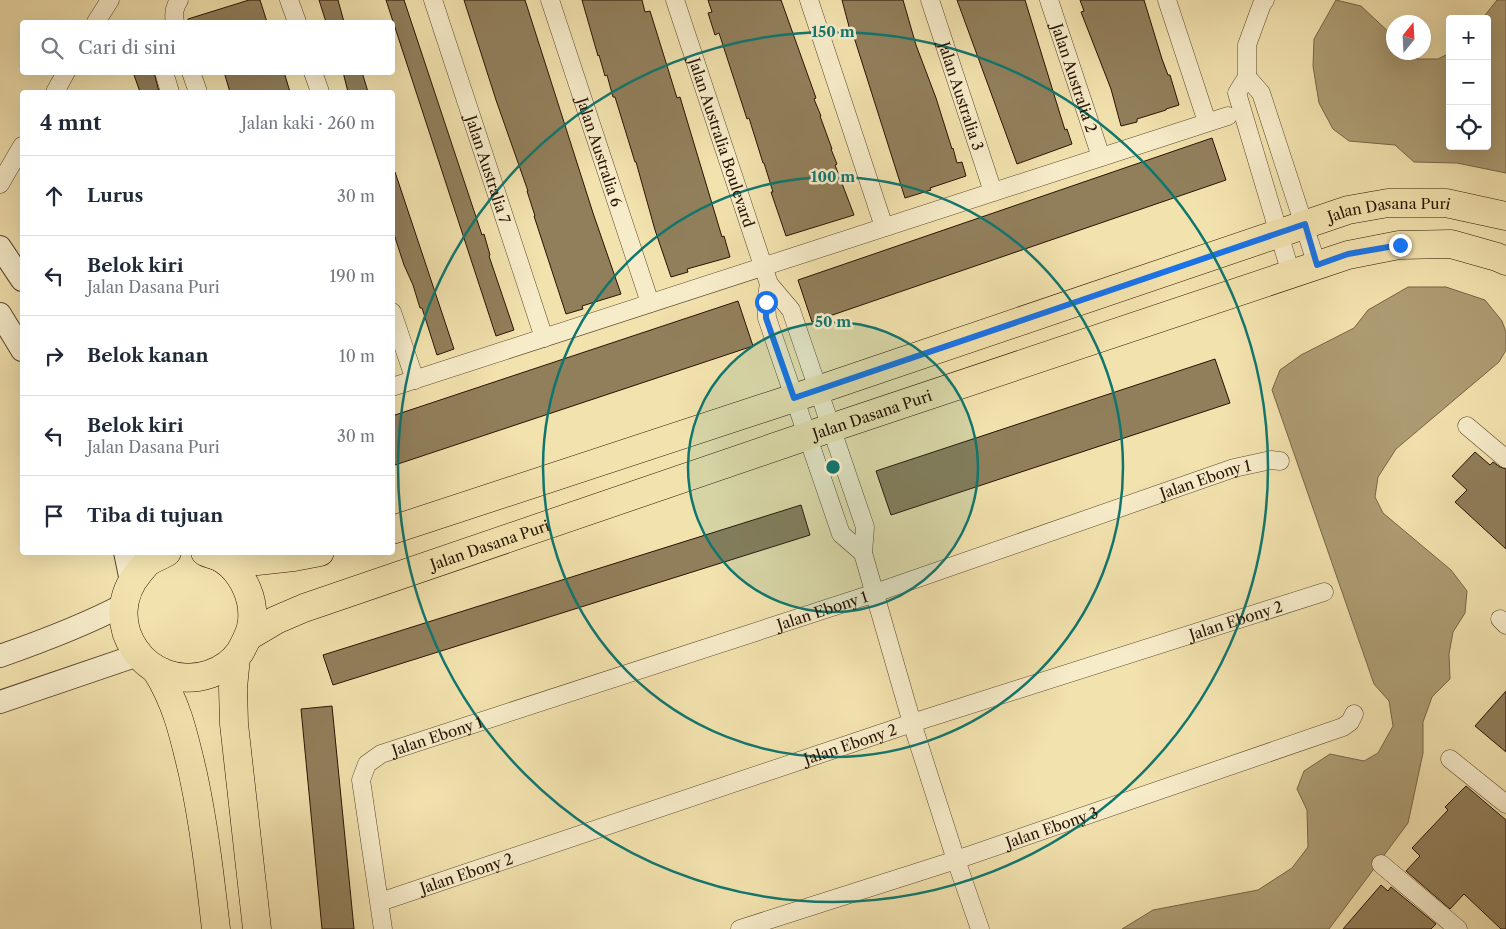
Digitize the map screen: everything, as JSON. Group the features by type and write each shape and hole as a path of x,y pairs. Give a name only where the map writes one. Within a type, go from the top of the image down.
{"main road":[{"name":"Jalan Dasana Puri","path":"395,529 806,394 1348,210 1388,204 1446,203 1506,216"},
{"name":"Jalan Dasana Puri","path":"147,662 176,677 198,678 219,671 243,647 276,620 304,608 1348,254 1400,245 1451,244 1497,256 1506,261"},
{"path":"162,555 147,563 127,593 125,632 169,693 184,732 202,818 216,929"},
{"path":"212,555 237,572 248,591 253,614 234,688 234,724 257,929"},
{"path":"212,555 257,561 307,555"}],"street":[{"path":"97,20 110,0"},
{"path":"175,20 175,7 179,0"},
{"path":"289,0 296,20"},
{"name":"Jalan Australia 7","path":"433,0 544,338"},
{"name":"Jalan Australia 6","path":"550,0 650,303"},
{"name":"Jalan Australia Boulevard","path":"675,0 769,284"},
{"path":"809,0 884,227"},
{"name":"Jalan Australia 3","path":"930,0 993,192"},
{"name":"Jalan Australia 2","path":"1049,0 1101,157"},
{"path":"1168,0 1207,122"},
{"path":"1265,0 1247,45 1247,77 1237,93 1291,274"},
{"path":"55,90 64,75"},
{"path":"165,75 169,90"},
{"path":"192,75 197,90"},
{"path":"314,75 319,90"},
{"path":"1247,77 1261,93 1317,265"},
{"path":"395,386 1228,116"},
{"path":"0,184 20,149"},
{"path":"0,247 20,277"},
{"path":"769,284 766,318 806,394 819,432 865,527 863,553 912,723 980,929"},
{"path":"769,284 791,310 806,394 819,432 841,534 863,553"},
{"path":"0,314 20,347"},
{"path":"395,321 415,380"},
{"path":"1467,426 1506,459"},
{"name":"Jalan Ebony 1","path":"380,902 362,780 367,764 381,754 875,592 1234,468 1271,460 1280,461"},
{"path":"0,656 55,637 90,622 127,593 125,555"},
{"name":"Jalan Ebony 2","path":"380,902 912,723 1324,592"},
{"path":"0,702 147,662"},
{"name":"Jalan Ebony 3","path":"740,929 956,860 1343,727 1350,722 1354,714"},
{"path":"1450,759 1506,804"},
{"path":"1381,864 1458,929"},
{"path":"380,902 383,929"}],"shaded area":[{"path":"1336,0 1361,6 1386,29 1386,60 1431,60 1446,55 1446,150 1491,150 1491,15 1485,15 1497,0 1506,0 1506,173 1457,163 1414,162 1395,145 1349,141 1333,129 1319,103 1313,66 1314,39"},
{"path":"1408,287 1446,287 1485,300 1502,321 1506,332 1506,350 1499,362 1396,449 1378,477 1375,497 1383,513 1451,570 1467,591 1465,613 1453,632 1449,654 1450,679 1432,697 1423,722 1423,753 1408,823 1329,929 1122,929 1153,910 1258,890 1292,868 1308,847 1307,810 1297,789 1304,771 1330,754 1364,761 1378,753 1393,726 1389,701 1374,684 1272,390 1280,370 1301,355 1354,328 1368,310"}],"building":[{"path":"249,0 260,0 266,20 188,20"},
{"path":"319,0 338,0 343,20 325,20"},
{"path":"386,0 404,0 482,235 484,234 489,256 514,330 496,336 395,27 395,20 393,20"},
{"path":"464,0 525,0 621,294 582,306 583,309 566,314 534,216 528,191"},
{"path":"582,0 642,0 645,12 650,11 677,98 680,97 722,237 724,236 730,257 687,269 688,272 671,277 615,97 613,97 607,75 605,76 598,56"},
{"path":"708,0 781,0 816,98 814,99 837,164 835,165 854,215 786,236 771,192 773,192 764,163 749,118 747,119 719,33 715,35 708,13 712,12"},
{"path":"842,0 903,0 916,45 957,163 962,162 966,176 905,198 853,34 851,34"},
{"path":"957,0 1025,0 1065,130 1067,129 1072,144 1017,164"},
{"path":"1080,0 1144,0 1162,59 1168,75 1170,75 1179,105 1137,119 1137,122 1121,126 1111,89 1081,12 1084,11"},
{"path":"134,75 155,75 158,90 139,90"},
{"path":"225,75 285,75 289,90 229,90"},
{"path":"344,75 363,75 367,90 348,90"},
{"path":"1212,138 1226,180 812,322 798,280"},
{"path":"395,172 454,349 437,355 422,308 420,308 395,237"},
{"path":"738,301 753,346 395,465 395,415"},
{"path":"1215,359 1230,403 891,515 876,471"},
{"path":"1475,452 1490,465 1493,462 1506,469 1506,549 1455,502 1467,490 1452,476"},
{"path":"801,505 810,535 333,685 323,655"},
{"path":"1506,691 1506,752 1475,726"},
{"path":"332,706 354,929 322,929 301,709"},
{"path":"1466,786 1506,820 1506,929 1501,929 1464,894 1450,909 1406,871 1420,856 1412,848 1448,810 1445,807"},
{"path":"1381,885 1388,891 1391,887 1436,924 1431,929 1343,929"}],"route":[{"path":"766,302 766,318 794,398 1305,224 1317,265 1348,254 1400,245"}]}
